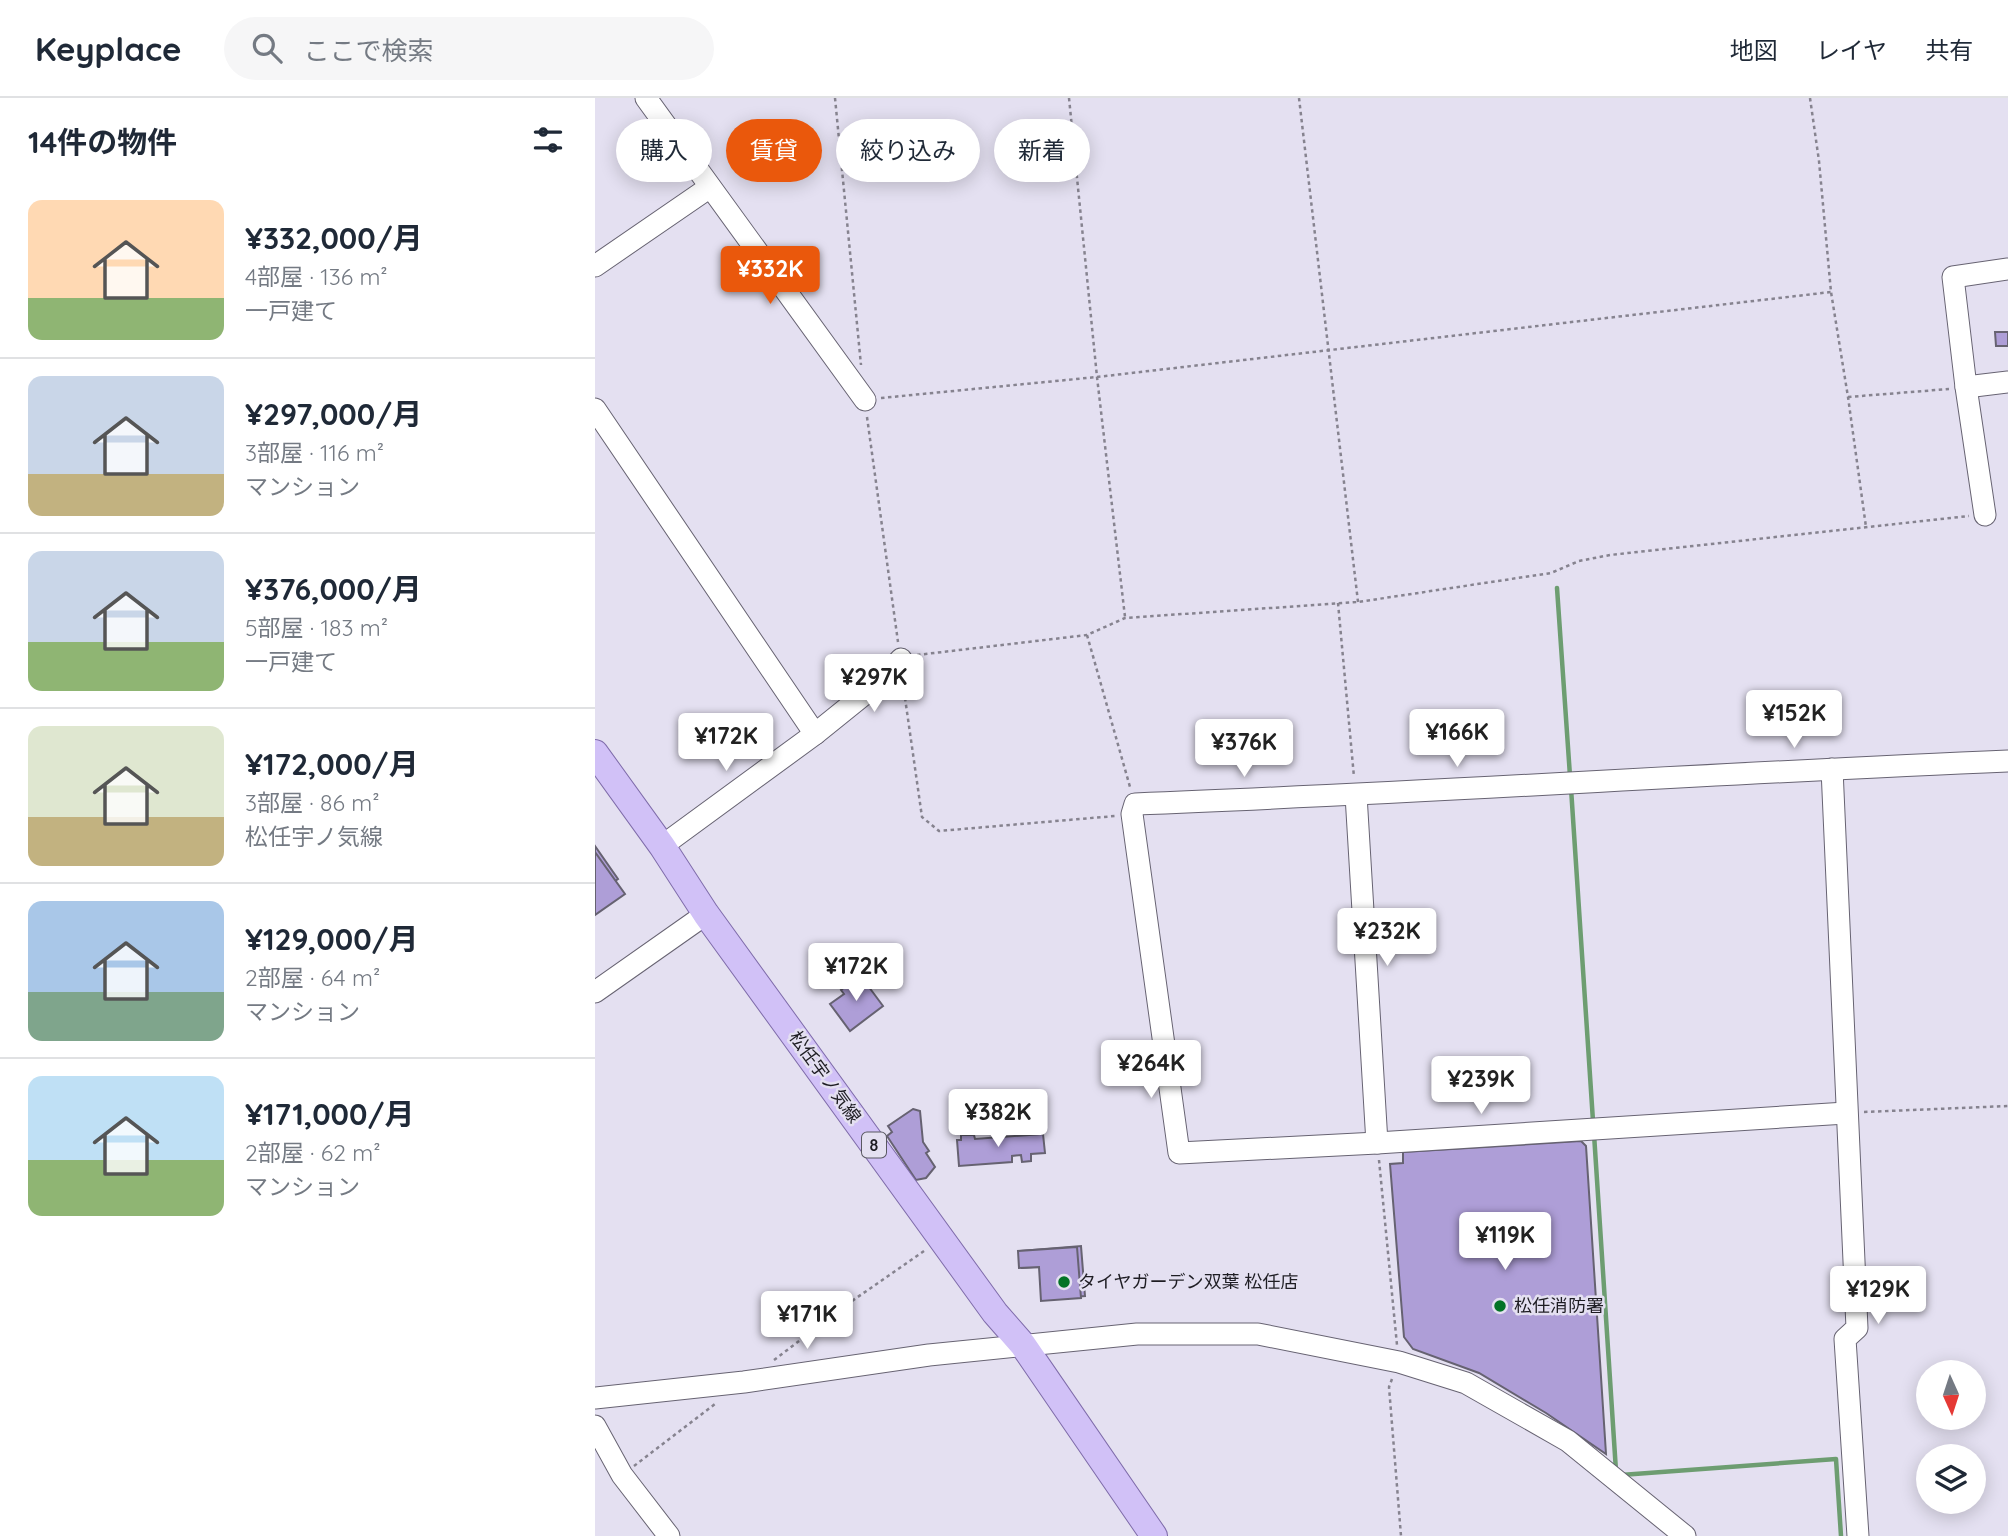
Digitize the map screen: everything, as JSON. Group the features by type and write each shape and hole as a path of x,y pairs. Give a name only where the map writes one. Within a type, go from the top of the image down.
{"main road":[{"name":"松任宇ノ気線","path":"595,753 662,846 706,914 995,1313 1023,1345 1154,1536"}],"street":[{"path":"646,98 865,400"},
{"path":"595,266 710,187"},
{"path":"1985,515 1953,277 2008,269"},
{"path":"1966,387 2008,382"},
{"path":"595,410 815,734"},
{"path":"662,846 815,734 882,680 901,659"},
{"path":"1846,1113 1179,1153 1133,809 2008,761"},
{"path":"1832,769 1857,1328 1845,1339 1858,1536"},
{"path":"1356,796 1377,1143"},
{"path":"595,992 706,914"},
{"path":"595,1398 744,1382 929,1355 1023,1345 1137,1334 1258,1334 1399,1362 1466,1383 1568,1441 1685,1536"},
{"path":"595,1426 622,1475 669,1536"}],"path":[{"path":"835,98 865,400 922,817 939,831 1133,809 1087,635"},
{"path":"1069,98 1125,618"},
{"path":"1299,98 1358,602"},
{"path":"1810,98 1819,161 1831,292 1849,397 1866,527"},
{"path":"865,400 1097,377 1831,292"},
{"path":"1849,397 1966,387"},
{"path":"901,659 1087,635 1125,618 1358,602 1551,573 1579,561 1610,555 1985,515"},
{"path":"1338,603 1356,796"},
{"path":"1846,1113 2008,1105"},
{"path":"1377,1143 1399,1362 1389,1387 1401,1536"},
{"path":"622,1475 852,1301 941,1239"}],"building":[{"path":"1995,332 2008,332 2008,346 1996,346"},
{"path":"595,846 618,879 597,894 599,896 595,899"},
{"path":"595,852 625,894 595,915"},
{"path":"860,975 883,1006 850,1031 830,1004 844,994 841,990"},
{"path":"913,1109 920,1111 923,1142 935,1167 926,1178 916,1180 887,1136 892,1132 888,1126"},
{"path":"1043,1134 1045,1153 1031,1154 1031,1161 1022,1162 1021,1155 1012,1156 1012,1162 959,1166 957,1140 961,1140 961,1135 974,1135 975,1139"},
{"name":"松任消防署","path":"1581,1141 1586,1146 1606,1454 1546,1413 1479,1373 1413,1349 1404,1337 1390,1164 1403,1163 1403,1152"},
{"name":"タイヤガーデン双葉 松任店","path":"1081,1246 1085,1296 1046,1299 1044,1264 1022,1268 1021,1251"},
{"name":"タイヤガーデン双葉 松任店","path":"1077,1247 1081,1298 1041,1301 1039,1267 1019,1268 1018,1251"}],"waterway":[{"path":"1557,588 1570,776"},
{"path":"1571,788 1593,1121"},
{"path":"1594,1134 1616,1471"},
{"path":"1621,1475 1836,1459 1841,1536"}],"place":[{"name":"タイヤガーデン双葉 松任店","path":"1064,1282"},
{"name":"松任消防署","path":"1500,1306"}]}
